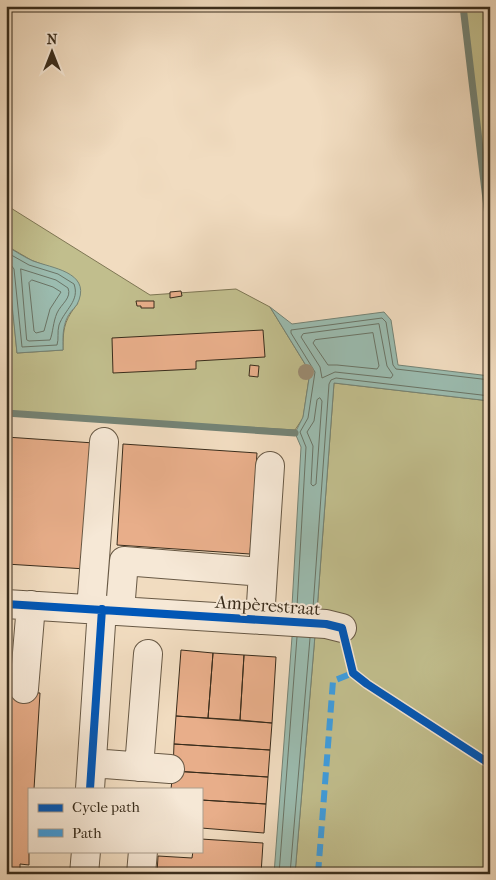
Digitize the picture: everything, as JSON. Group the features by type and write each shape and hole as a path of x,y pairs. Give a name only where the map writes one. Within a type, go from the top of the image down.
{"street":[{"path":"104,442 104,610 91,776 139,767 170,769"},
{"path":"270,466 264,572 273,621"},
{"path":"104,610 124,561 264,572"},
{"path":"19,604 24,689"},
{"name":"Ampèrestraat","path":"19,604 334,626"},
{"path":"139,767 148,654"},
{"path":"84,874 86,852"},
{"path":"141,874 143,852"}],"shaded area":[{"path":"462,6 490,6 490,237"},
{"path":"6,205 150,295 236,289 270,307 310,372 303,418 295,430 6,413","holes":["7,246 44,265 78,303 65,325 63,350 17,353"]},
{"path":"334,383 490,401 490,874 295,874"}],"water":[{"path":"6,246 33,261 67,273 79,283 81,291 79,300 65,324 63,350 17,353"},
{"path":"270,307 292,324 384,312 391,320 398,365 490,376 490,401 334,383 295,874 274,874 292,637 301,447 295,433 303,417 310,372"}],"building":[{"path":"181,291 182,296 170,298 170,292"},
{"path":"136,301 154,301 154,308 141,308 141,306 137,306"},
{"path":"263,330 265,357 196,361 196,369 113,373 112,338"},
{"path":"250,365 259,366 258,377 249,376"},
{"path":"6,437 94,443 86,569 6,564"},
{"path":"123,444 257,453 250,554 117,545"},
{"path":"181,650 213,653 208,718 176,716"},
{"path":"213,653 244,655 240,720 208,718"},
{"path":"244,655 276,657 272,723 240,720"},
{"path":"6,691 40,693 34,788 28,788 29,865 20,864 20,874 6,874"},
{"path":"176,716 272,723 270,750 174,744"},
{"path":"174,744 270,750 268,777 173,771"},
{"path":"173,771 268,777 266,804 202,800 202,788 171,788"},
{"path":"202,800 266,804 264,833 202,828"},
{"path":"202,839 263,843 261,874 157,874 158,856 192,858 193,852 202,852"}],"waterway":[{"path":"463,6 490,233"},
{"path":"6,413 295,433"}],"marked path":[{"path":"318,874 333,681 353,673"}],"cycle path":[{"path":"6,604 326,624 342,628 353,673 490,764"},
{"path":"90,788 102,609"}]}
